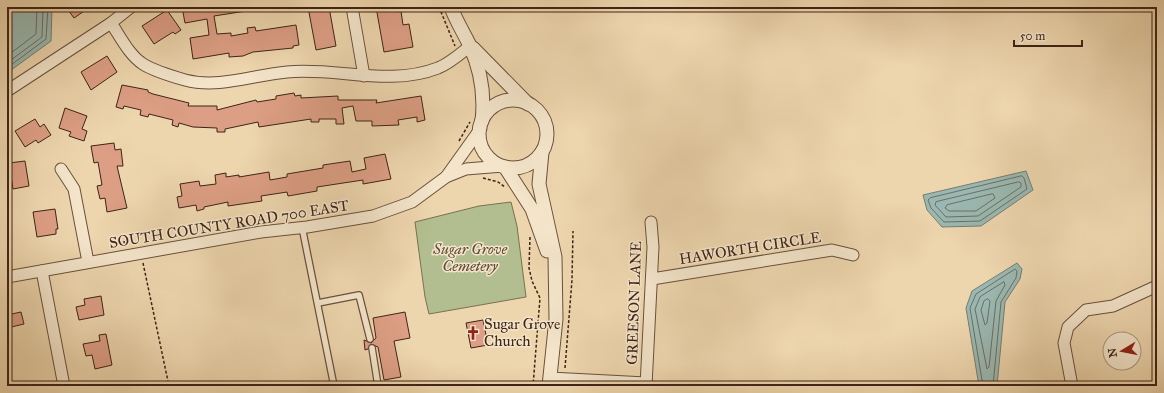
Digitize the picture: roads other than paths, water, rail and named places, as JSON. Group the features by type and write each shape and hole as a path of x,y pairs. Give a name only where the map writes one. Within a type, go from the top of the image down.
{"street":[{"path":"7,91 111,23 131,7"},
{"path":"352,7 364,76"},
{"path":"451,7 465,50 482,83 478,123 480,140 484,150 492,160 504,167 516,168 528,165 542,152"},
{"path":"111,23 132,53 142,63 184,80 200,83 227,82 287,72 383,77 438,68 465,50"},
{"path":"465,50 541,116 546,128 547,140 542,152 539,184 555,257 556,319 554,381 646,385"},
{"path":"478,123 491,109 501,103 512,101 528,104"},
{"name":"SOUTH COUNTY ROAD 700 EAST","path":"446,177 478,123"},
{"path":"504,167 526,200 536,220 548,256 556,296"},
{"name":"SOUTH COUNTY ROAD 700 EAST","path":"7,277 261,232 302,227 387,212 412,202 446,177 473,168 504,167"},
{"path":"61,169 74,189 88,262"},
{"name":"GREESON LANE","path":"646,385 653,247 651,222"},
{"name":"HAWORTH CIRCLE","path":"652,279 832,250 853,254"},
{"path":"42,271 64,386"},
{"path":"1072,386 1064,343 1068,327 1086,310 1113,306 1157,286"}],"lane":[{"path":"302,227 334,386"},
{"path":"318,303 359,295 370,339"},
{"path":"372,348 378,386"}],"water":[{"path":"7,7 52,7 51,41 7,73"},
{"path":"1026,171 1033,190 981,226 942,227 927,210 923,195"},
{"path":"1017,263 1022,269 1020,279 1005,302 997,386 979,386 966,308 972,291"}],"place":[{"name":"Sugar Grove Church","path":"473,333"}],"park label":[{"name":"Sugar Grove Cemetery","path":"470,258"}]}
